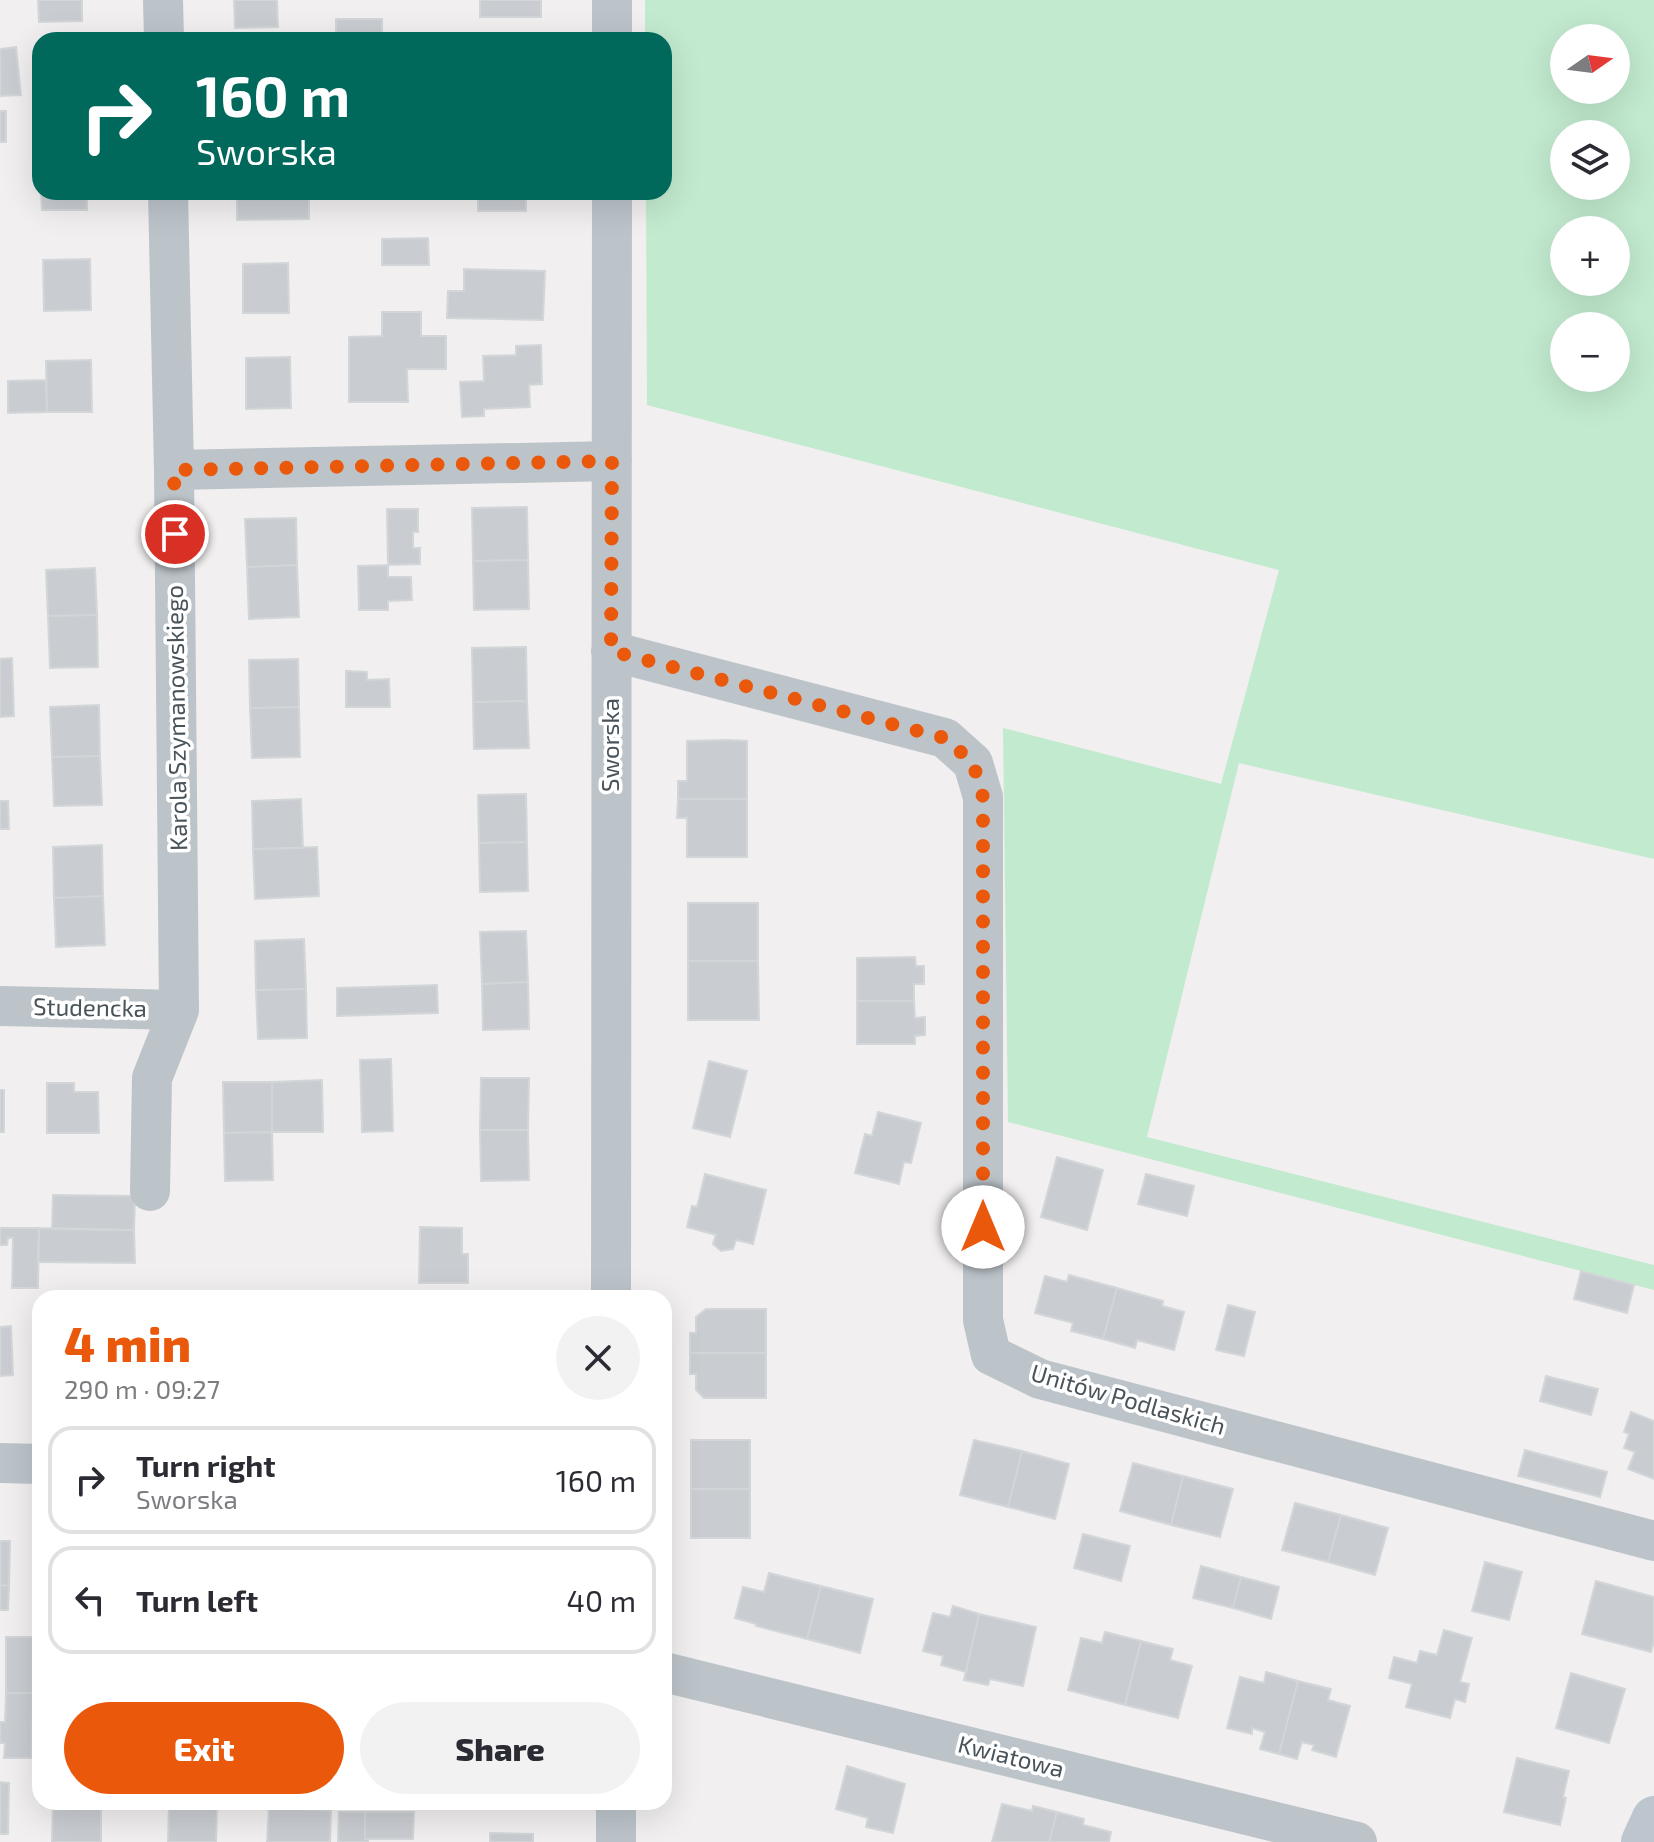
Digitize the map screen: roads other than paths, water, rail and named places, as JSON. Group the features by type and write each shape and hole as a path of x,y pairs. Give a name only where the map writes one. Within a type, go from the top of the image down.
{"street":[{"path":"163,0 164,32"},
{"path":"612,0 612,32"},
{"name":"Karola Szymanowskiego","path":"150,1191 152,1078 179,1010 168,200"},
{"name":"Sworska","path":"611,1290 612,200"},
{"path":"174,470 612,461"},
{"name":"Unitów Podlaskich","path":"611,651 945,738 973,763 983,797 983,1320 991,1355 1040,1379 1654,1541"},
{"name":"Studencka","path":"0,1006 179,1010"},
{"path":"0,1463 32,1464"},
{"name":"Kwiatowa","path":"672,1674 1357,1842"},
{"path":"616,1810 616,1842"},
{"path":"1643,1842 1654,1818"}]}
